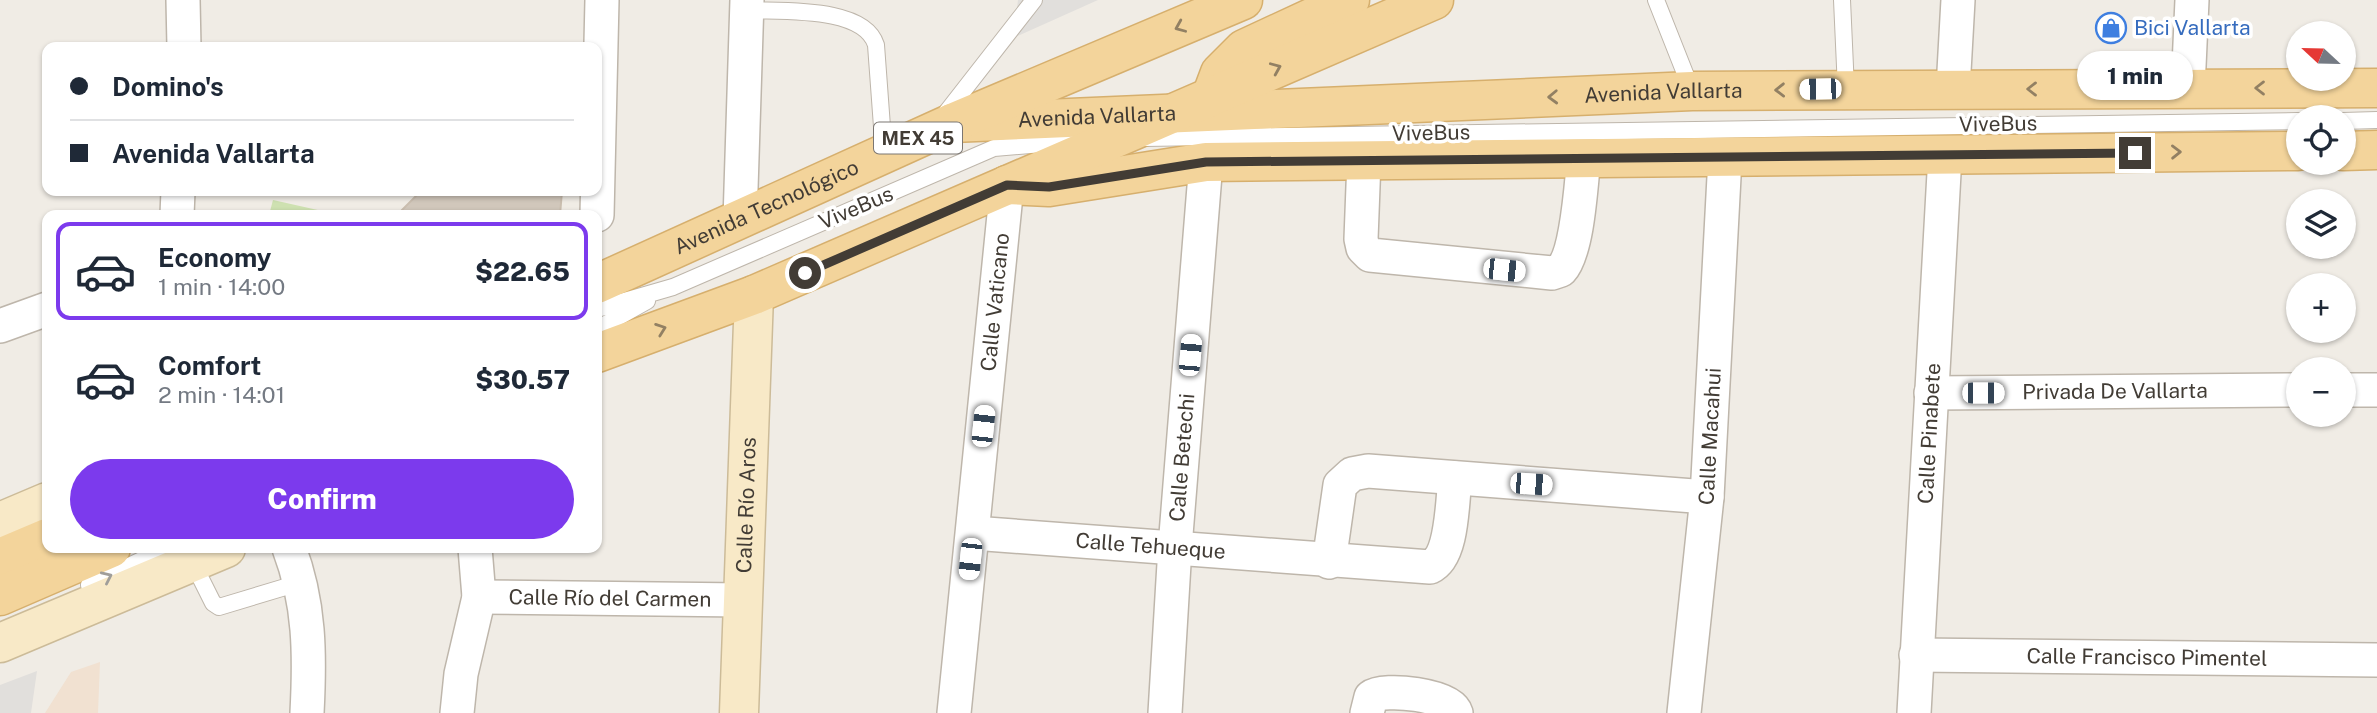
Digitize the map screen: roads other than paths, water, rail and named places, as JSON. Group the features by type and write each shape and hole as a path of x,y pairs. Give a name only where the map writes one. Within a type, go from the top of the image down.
{"main road":[{"name":"Avenida Tecnológico","path":"602,282 941,128 1243,0"},
{"path":"1211,97 1220,73 1244,49 1350,0"},
{"path":"602,351 754,295 1434,0"},
{"name":"Avenida Vallarta","path":"941,128 1175,112 1692,91 2377,88"},
{"path":"2356,150 2377,150"},
{"path":"1007,185 1049,187 1206,162 2286,151"},
{"name":"Calle Río Aros","path":"739,713 754,295"},
{"path":"0,522 42,504"},
{"path":"0,558 42,540"},
{"path":"0,596 99,553"},
{"path":"0,643 193,553"}],"street":[{"path":"183,0 184,42"},
{"path":"599,42 602,0"},
{"path":"1954,89 1958,0"},
{"path":"2188,88 2192,0"},
{"path":"740,220 747,5"},
{"name":"Calle Pinabete","path":"1914,713 1945,155"},
{"path":"1364,160 1361,239 1363,248 1370,255 1552,273 1561,271 1569,258 1578,213 1584,157"},
{"name":"Calle Macahui","path":"1684,713 1707,497 1725,158"},
{"name":"Calle Betechi","path":"1165,713 1175,547 1206,162"},
{"name":"Calle Vaticano","path":"954,713 1007,185"},
{"path":"0,326 42,311"},
{"name":"Privada De Vallarta","path":"1931,393 2286,390"},
{"path":"2356,390 2377,390"},
{"path":"1329,562 1337,497 1345,479 1368,471 1707,497"},
{"name":"Calle Tehueque","path":"973,533 1175,547 1329,562 1430,567 1437,564 1447,546 1455,478"},
{"path":"291,553 302,582 309,634 307,713"},
{"path":"457,713 461,674 479,597 475,553"},
{"name":"Calle Río del Carmen","path":"479,597 743,600"},
{"name":"Calle Francisco Pimentel","path":"1916,655 2377,660"},
{"path":"1367,713 1371,697 1380,692 1433,697 1450,703 1456,713"}],"lane":[{"path":"1656,0 1692,91"},
{"path":"1842,0 1846,89"},
{"path":"941,128 1033,1"},
{"path":"747,5 844,18 873,34 884,154"},
{"path":"2356,121 2377,120"},
{"name":"ViveBus","path":"602,308 673,287 994,148 1116,138 2286,121"},
{"path":"602,326 673,287"},
{"path":"0,539 42,521"},
{"path":"71,593 192,553"},
{"path":"195,553 213,603 219,607 302,582"}],"place":[{"name":"Bici Vallarta","path":"2111,28"}]}
